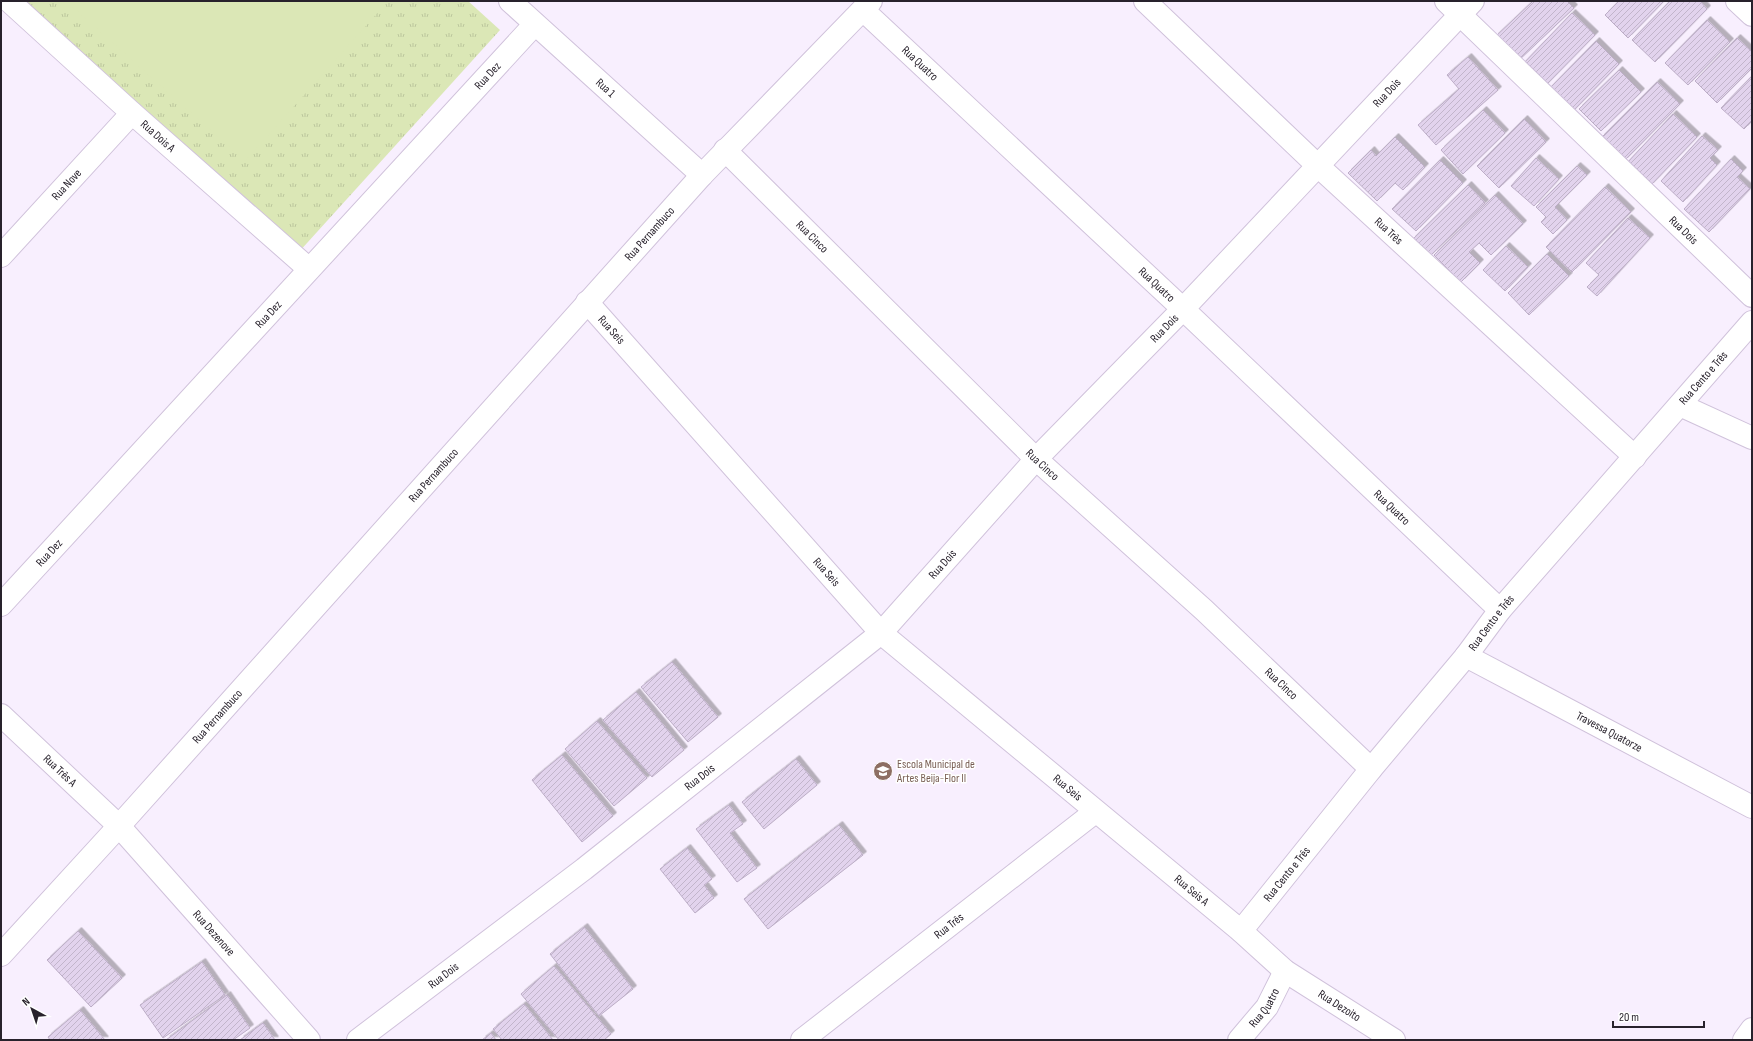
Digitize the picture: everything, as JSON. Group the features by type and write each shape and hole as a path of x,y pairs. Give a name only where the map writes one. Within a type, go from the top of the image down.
{"street":[{"name":"Rua Dois A","path":"9,1 132,113 309,269"},
{"name":"Rua 1","path":"510,1 702,175"},
{"name":"Rua Três","path":"1145,1 1317,165 1635,456"},
{"path":"1737,1 1752,15"},
{"name":"Rua Dois","path":"358,1040 584,869 882,633 1036,459 1183,309 1317,165 1459,5 1752,296"},
{"name":"Rua Pernambuco","path":"1,955 119,826 702,175 867,6"},
{"name":"Rua Quatro","path":"867,6 1500,610"},
{"name":"Rua Dez","path":"1,605 535,24"},
{"name":"Rua Nove","path":"1,256 132,113"},
{"name":"Rua Cinco","path":"725,150 1036,459 1204,610 1371,769"},
{"name":"Rua Seis","path":"587,302 882,633 1095,812"},
{"name":"Rua Cento e Três","path":"1241,931 1371,769 1466,656 1500,610 1752,322"},
{"path":"1680,405 1752,438"},
{"name":"Travessa Quatorze","path":"1466,656 1752,807"},
{"name":"Rua Três A","path":"1,715 119,826"},
{"name":"Rua Três","path":"802,1040 1095,812"},
{"name":"Rua Seis A","path":"1095,812 1241,931 1285,971"},
{"name":"Rua Dezenove","path":"119,826 309,1040"},
{"name":"Rua Quatro","path":"1239,1040 1266,1007 1285,971"},
{"name":"Rua Dezoito","path":"1285,971 1394,1040"},
{"path":"1744,1040 1752,1030"}],"green space":[{"path":"19,1 468,1 500,30 298,253"},
{"path":"66,1 388,1 245,161"}],"building":[{"path":"1533,1 1567,1 1574,8 1518,61 1495,37"},
{"path":"1619,1 1664,1 1628,38 1605,15"},
{"path":"1670,1 1700,1 1707,9 1655,62 1632,40"},
{"path":"1572,13 1595,35 1543,88 1521,66"},
{"path":"1707,20 1730,42 1688,85 1665,63"},
{"path":"1737,38 1752,52 1752,68 1717,103 1695,81"},
{"path":"1596,41 1619,64 1570,114 1547,91"},
{"path":"1468,57 1498,90 1436,145 1418,125 1459,89 1447,75"},
{"path":"1619,70 1641,92 1601,131 1579,109"},
{"path":"1752,76 1752,121 1744,129 1721,108"},
{"path":"1657,82 1680,104 1624,161 1601,138"},
{"path":"1483,110 1505,133 1463,174 1441,150"},
{"path":"1673,114 1697,137 1650,186 1626,164"},
{"path":"1524,119 1546,142 1499,188 1477,166"},
{"path":"1702,136 1718,150 1710,158 1717,165 1683,202 1661,181"},
{"path":"1395,137 1425,167 1403,190 1395,183 1377,201 1348,173 1371,150 1376,156"},
{"path":"1536,158 1559,179 1534,206 1511,186"},
{"path":"1731,159 1743,171 1737,177 1750,189 1709,232 1684,209"},
{"path":"1440,160 1463,183 1416,231 1392,209"},
{"path":"1577,166 1587,175 1555,207 1567,220 1553,234 1541,222 1546,217 1536,207"},
{"path":"1468,185 1485,203 1429,257 1412,240"},
{"path":"1605,187 1631,212 1572,272 1546,247"},
{"path":"1495,195 1523,224 1491,255 1479,243 1469,252 1480,263 1461,282 1434,255"},
{"path":"1628,218 1650,238 1597,296 1587,287 1599,275 1586,263"},
{"path":"1506,246 1528,267 1505,291 1483,270"},
{"path":"1547,254 1569,276 1529,315 1508,293"},
{"path":"672,662 718,717 688,742 641,687"},
{"path":"636,692 684,750 652,777 603,720"},
{"path":"597,721 647,778 614,806 565,749"},
{"path":"562,755 613,816 582,842 532,780"},
{"path":"796,759 817,785 764,829 742,802"},
{"path":"729,805 743,824 730,833 757,868 737,882 696,829"},
{"path":"839,825 863,855 768,929 744,899"},
{"path":"687,848 712,879 704,885 714,898 695,913 660,869"},
{"path":"584,927 633,989 599,1016 550,954"},
{"path":"78,931 122,978 91,1007 47,960"},
{"path":"202,962 225,995 163,1038 140,1005"},
{"path":"554,966 611,1034 604,1040 559,1040 521,994"},
{"path":"227,995 250,1028 233,1040 166,1040"},
{"path":"524,1004 553,1040 502,1040 493,1029"},
{"path":"80,1010 105,1040 50,1040 48,1037"},
{"path":"263,1023 275,1040 240,1040"},
{"path":"491,1033 496,1040 482,1040"}],"place":[{"name":"Escola Municipal de Artes Beija-Flor II","path":"883,771"}]}
